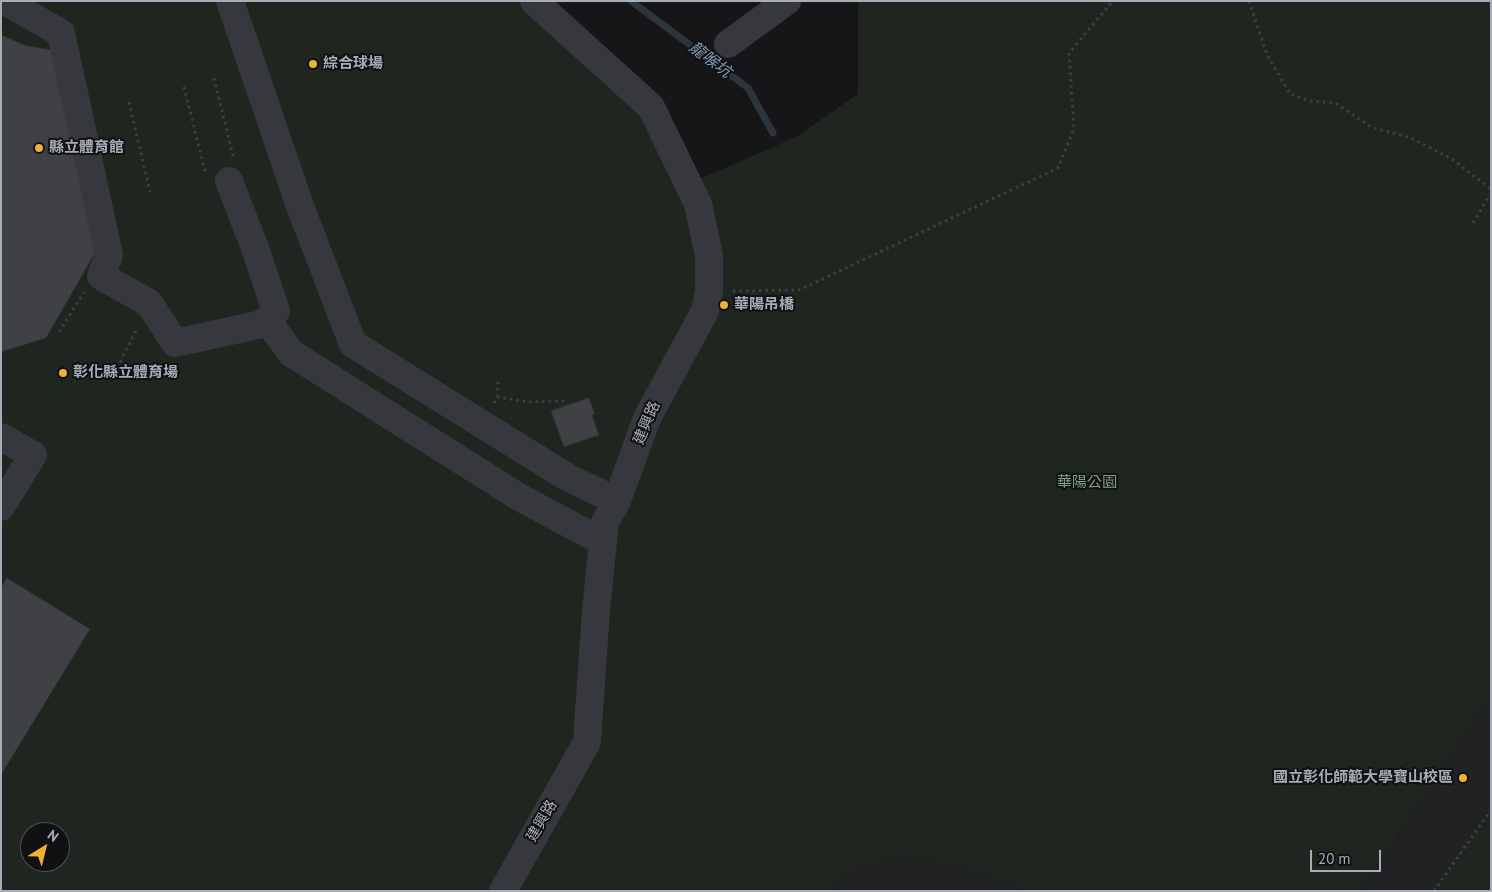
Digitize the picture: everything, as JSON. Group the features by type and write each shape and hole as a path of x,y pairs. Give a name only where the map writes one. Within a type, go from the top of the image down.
{"street":[{"path":"5,1 61,33 109,255 101,276 149,303 174,343 262,324 276,311 255,248 223,171"},
{"path":"230,1 300,206 352,344 567,476 617,501"},
{"name":"建興路","path":"503,891 587,742 596,610 605,522 617,501 647,418 705,311 709,292 709,256 698,204 651,107 534,1"},
{"path":"728,44 787,1"},
{"path":"267,320 292,353 519,497 603,542"},
{"path":"1,436 32,455 1,507"}],"path":[{"path":"709,292 799,290 1058,168 1074,128 1069,52 1113,1"},
{"path":"1249,1 1267,55 1290,94 1309,101 1335,103 1371,127 1411,138 1452,159 1491,189"},
{"path":"214,78 223,171"},
{"path":"184,87 223,171"},
{"path":"129,102 150,192"},
{"path":"1473,223 1491,193"},
{"path":"59,332 82,295"},
{"path":"117,368 139,326"},
{"path":"497,397 530,402 563,401 566,406"},
{"path":"1434,891 1491,810"}],"shaded area":[{"name":"國立彰化師範大學寶山校區","path":"1491,693 1491,891 1362,891 1380,864"},
{"path":"901,857 954,866 1031,891 830,891 847,873"}],"green space":[{"name":"華陽公園","path":"1,1 553,1 699,179 796,137 858,94 858,1 1491,1 1491,693 1362,891 1031,891 954,866 901,857 847,873 830,891 498,891 570,755 489,891 1,891"},
{"path":"1491,810 1491,891 1434,891 1443,880"}],"building":[{"name":"縣立體育館","path":"1,35 27,46 54,50 99,246 46,338 1,352"},
{"path":"589,398 595,414 592,415 599,435 564,447 551,411"},
{"path":"7,578 90,629 1,775 1,588"}],"waterway":[{"name":"龍喉坑","path":"631,1 748,88 773,133"}],"place":[{"name":"綜合球場","path":"313,64"},
{"name":"縣立體育館","path":"39,148"},
{"name":"華陽吊橋","path":"724,305"},
{"name":"彰化縣立體育場","path":"63,373"},
{"name":"國立彰化師範大學寶山校區","path":"1463,778"}]}
